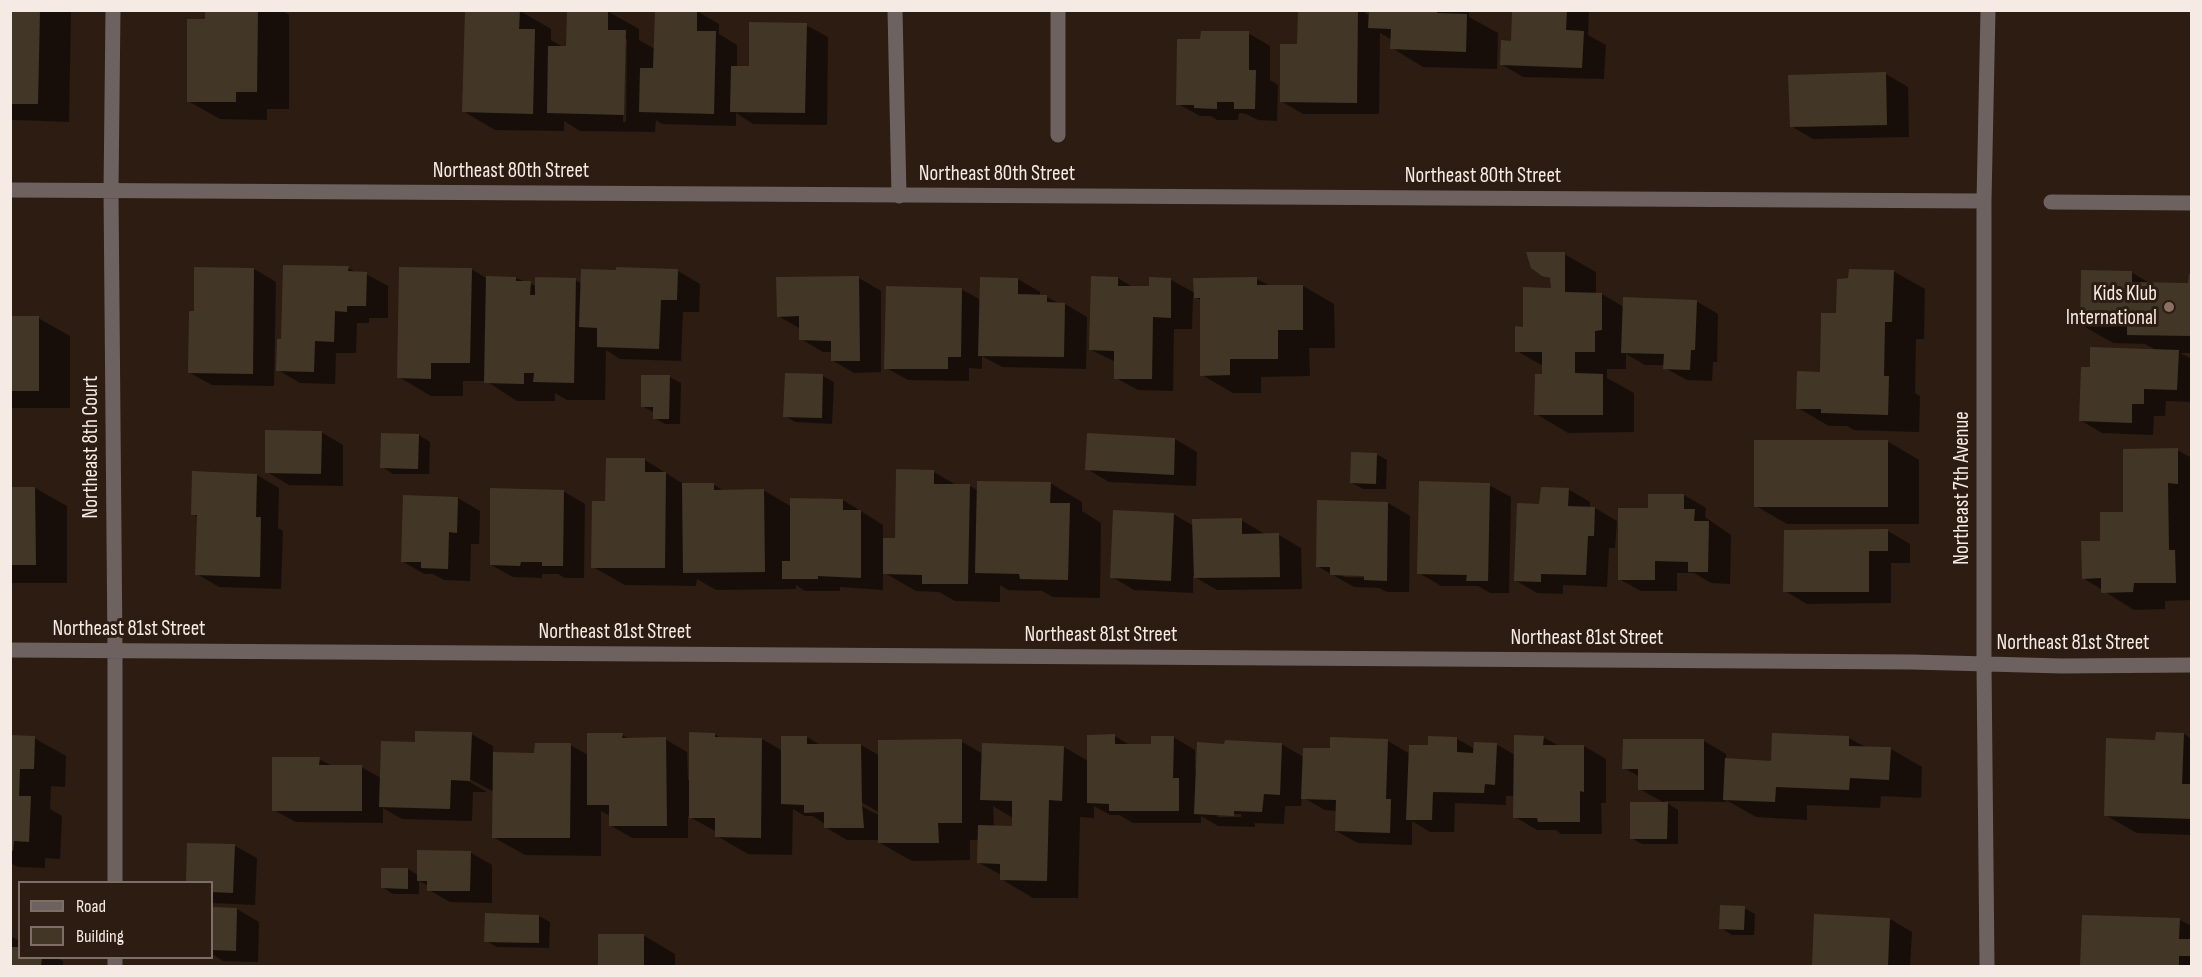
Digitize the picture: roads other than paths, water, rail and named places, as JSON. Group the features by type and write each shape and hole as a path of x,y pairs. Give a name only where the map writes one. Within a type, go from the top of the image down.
{"street":[{"name":"Northeast 8th Court","path":"113,10 111,191 115,881"},
{"path":"895,10 899,196"},
{"path":"1058,10 1058,135"},
{"name":"Northeast 7th Avenue","path":"1988,10 1984,201 1984,664 1988,966"},
{"name":"Northeast 80th Street","path":"10,190 1984,201"},
{"path":"2051,202 2192,203"},
{"name":"Northeast 81st Street","path":"10,650 2192,665"}],"place":[{"name":"Kids Klub International","path":"2169,307"}]}
